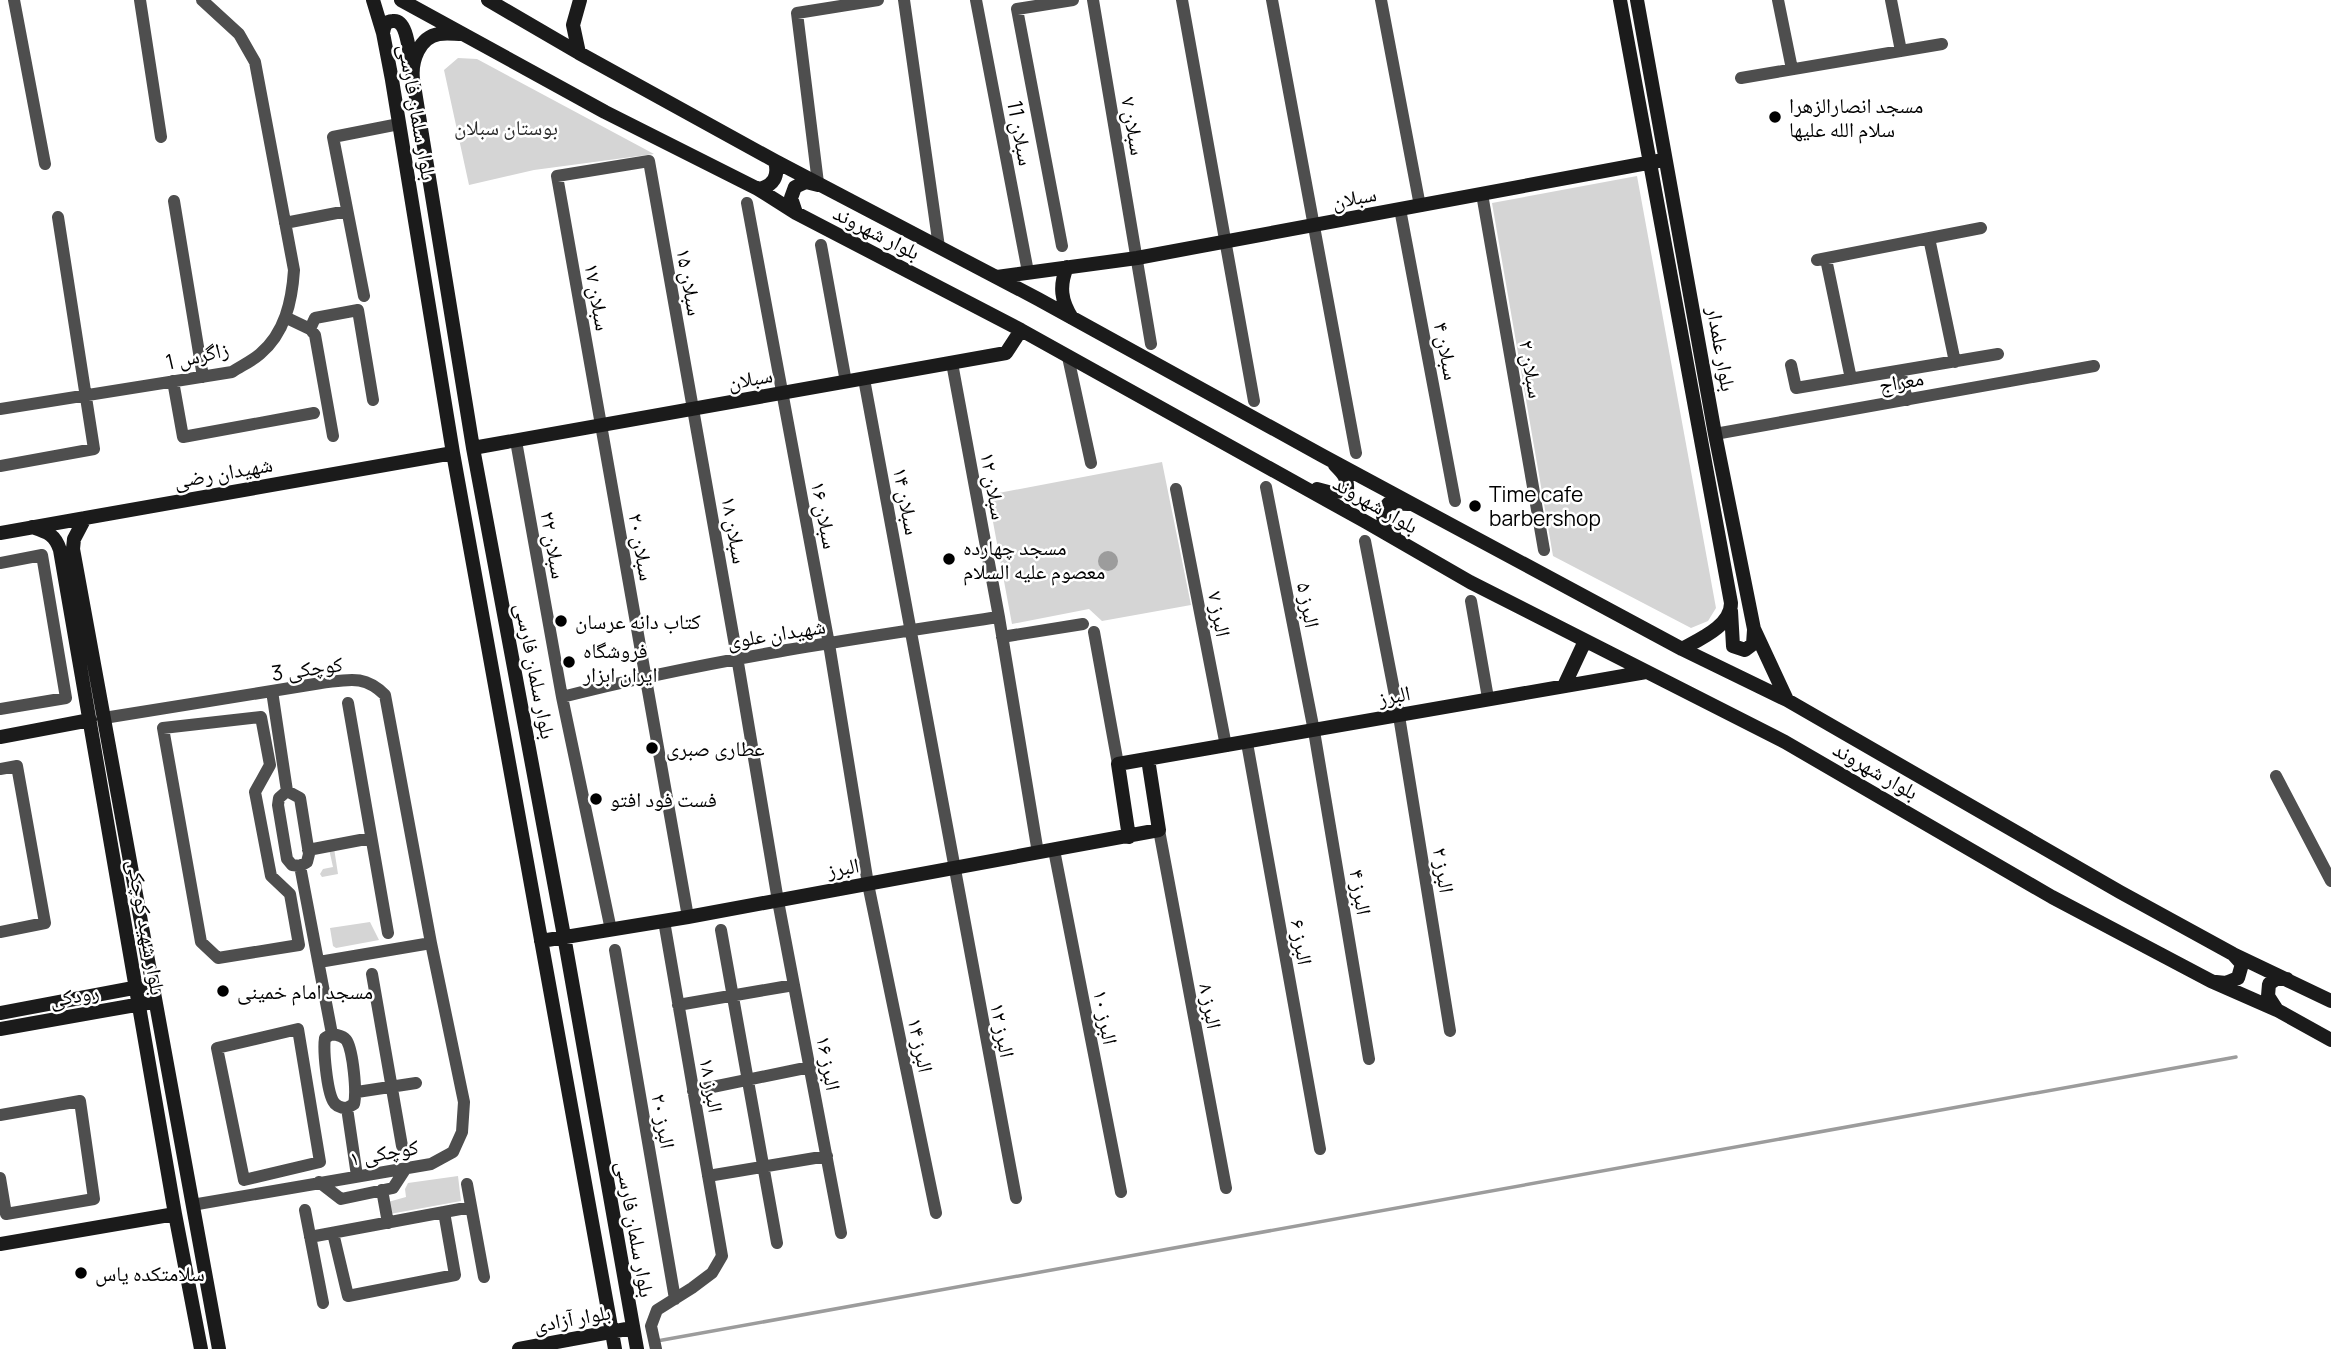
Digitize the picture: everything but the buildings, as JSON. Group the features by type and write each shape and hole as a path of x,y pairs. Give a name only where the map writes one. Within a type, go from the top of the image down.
{"main road":[{"name":"بلوار سلمان فارسی","path":"373,0 383,33 453,453 615,1349"},
{"name":"بلوار شهروند","path":"401,0 605,112 758,190 796,214 1021,330 1470,582 1785,741 2052,897 2211,981 2277,1010 2331,1040"},
{"name":"بلوار شهروند","path":"488,0 579,54 775,161 997,277 1682,649 1787,700 2096,878 2234,954 2331,1001"},
{"path":"579,54 573,25 580,0"},
{"name":"بلوار علمدار","path":"1620,0 1731,611 1733,646 1745,650 1753,644 1754,629"},
{"name":"بلوار علمدار","path":"1637,0 1715,434 1754,629 1787,700"},
{"path":"383,33 388,22 395,20 401,23 412,67"},
{"name":"بلوار سلمان فارسی","path":"463,34 436,34 420,45 412,67 473,449 564,936 637,1349"},
{"name":"سبلان","path":"997,277 1137,258 1666,159"},
{"path":"758,190 775,180 778,171 775,161"},
{"path":"796,214 791,198 795,187 806,182 820,185"},
{"path":"1067,267 1061,288 1066,309 1072,318"},
{"name":"سبلان","path":"473,449 1006,353 1021,330"},
{"name":"شهیدان رضی","path":"0,533 453,453"},
{"path":"1296,482 1332,493 1348,490 1345,475 1323,456"},
{"path":"1401,542 1383,520 1381,514 1384,508 1389,503 1398,503 1419,508"},
{"name":"بلوار شهید کوچکی","path":"85,518 67,550 97,719 148,960 219,1349"},
{"path":"32,527 49,533 67,550"},
{"path":"1682,649 1725,620 1731,611"},
{"path":"1564,686 1585,641"},
{"name":"البرز","path":"1118,764 1488,698 1646,673"},
{"path":"0,737 97,719"},
{"name":"بلوار شهید کوچکی","path":"97,719 132,964 201,1349"},
{"path":"1148,759 1159,830"},
{"path":"1118,764 1129,837"},
{"name":"البرز","path":"541,941 778,901 1159,830"},
{"path":"2211,981 2226,983 2238,978 2242,964 2234,954"},
{"path":"132,964 138,971 144,970 148,960"},
{"path":"2277,1010 2268,996 2269,984 2276,979 2287,979"},
{"name":"رودکی","path":"0,1013 152,984"},
{"name":"رودکی","path":"0,1029 155,1001"},
{"path":"144,1032 148,1022 154,1021 160,1028"},
{"path":"0,1244 175,1214"},
{"path":"601,1278 622,1273"},
{"name":"بلوار آزادی","path":"519,1349 632,1328"}],"street":[{"path":"13,0 45,164"},
{"path":"140,0 161,137"},
{"name":"زاگرس 1","path":"0,409 232,372 261,353 287,318 294,270 255,62 239,34 202,0"},
{"path":"820,185 797,13 878,0"},
{"name":"سبلان 11","path":"976,0 1028,272"},
{"path":"1062,246 1017,9 1073,0"},
{"name":"سبلان ۷","path":"1093,0 1151,344"},
{"path":"1182,0 1254,401"},
{"path":"1272,0 1356,453"},
{"path":"1381,0 1420,206"},
{"path":"1778,0 1792,69"},
{"path":"1891,0 1901,51"},
{"path":"904,1 939,247"},
{"path":"1741,78 1942,44"},
{"path":"364,296 333,137 399,124"},
{"name":"سبلان ۱۷","path":"601,426 557,176 649,162"},
{"name":"سبلان ۱۵","path":"649,162 694,409"},
{"name":"سبلان ۲","path":"1482,194 1544,550"},
{"path":"174,201 203,377"},
{"name":"سبلان ۱۶","path":"747,203 829,644 868,884"},
{"name":"سبلان ۴","path":"1400,209 1455,500"},
{"path":"285,223 347,211"},
{"path":"0,466 94,449 58,216"},
{"path":"1851,379 1822,259 1981,228"},
{"path":"1929,239 1955,362"},
{"path":"821,245 846,382"},
{"path":"310,329 314,318 358,310 373,400"},
{"path":"287,318 310,329 314,335 333,436"},
{"path":"1791,365 1796,388 1998,354"},
{"path":"1068,357 1091,463"},
{"name":"سبلان ۱۲","path":"952,363 999,617 1038,853"},
{"name":"معراج","path":"1715,434 2094,366"},
{"path":"1900,371 1907,400"},
{"name":"سبلان ۱۴","path":"864,379 912,630 953,868"},
{"path":"173,382 183,436 314,413"},
{"name":"سبلان ۱۸","path":"694,409 778,901"},
{"name":"سبلان ۲۰","path":"601,426 688,917"},
{"name":"سبلان ۲۲","path":"516,441 562,697 611,930"},
{"name":"البرز ۵","path":"1266,487 1314,731"},
{"name":"البرز ۷","path":"1176,489 1226,746"},
{"name":"البرز ۲","path":"1365,541 1399,716 1450,1031"},
{"path":"0,563 42,555 66,698 0,709"},
{"path":"1471,601 1488,698"},
{"name":"شهیدان علوی","path":"562,697 645,675 737,657 999,617"},
{"path":"1002,636 1083,624"},
{"path":"1094,632 1118,764"},
{"name":"کوچکی 3","path":"97,719 352,680 373,683 385,695 431,943"},
{"path":"272,691 287,791"},
{"path":"348,703 388,933"},
{"path":"261,717 270,765 255,792 263,831 271,876 290,894 299,945 218,958 201,942 163,728 261,717"},
{"name":"البرز ۴","path":"1314,731 1369,1059"},
{"name":"البرز ۶","path":"1247,743 1320,1149"},
{"path":"0,769 17,766 45,923 0,932"},
{"path":"2276,776 2331,881"},
{"path":"287,791 300,798 308,850 307,862 300,866 292,865 288,859 278,805 279,798 287,791"},
{"path":"263,831 282,828"},
{"name":"البرز ۸","path":"1159,830 1226,1188"},
{"path":"308,850 371,838"},
{"name":"البرز ۱۰","path":"1054,850 1121,1192"},
{"path":"300,866 332,1034"},
{"name":"البرز ۱۲","path":"953,868 1016,1198"},
{"name":"البرز ۱۴","path":"868,884 936,1213"},
{"name":"البرز ۱۶","path":"778,901 841,1233"},
{"name":"البرز ۱۸","path":"664,921 722,1256 712,1273 675,1299"},
{"path":"720,930 777,1243"},
{"path":"318,962 431,943"},
{"name":"کوچکی ۱","path":"192,1205 431,1164 453,1152 462,1132 464,1102 431,943"},
{"name":"البرز ۲۰","path":"615,950 675,1299"},
{"path":"372,974 402,1146"},
{"path":"678,1005 794,985"},
{"path":"298,1029 306,1074 320,1161 244,1180 217,1048 298,1029"},
{"path":"332,1034 341,1035 348,1042 357,1092 354,1104 347,1108 339,1107 333,1101 323,1050 325,1038 332,1034"},
{"path":"693,1091 810,1067"},
{"path":"306,1074 327,1070"},
{"path":"357,1092 416,1083"},
{"path":"0,1115 80,1101 94,1199 6,1214 0,1178"},
{"path":"347,1108 357,1176"},
{"path":"708,1176 827,1156"},
{"path":"319,1182 341,1199 393,1188 406,1168"},
{"path":"467,1184 485,1277"},
{"path":"382,1190 388,1223"},
{"path":"310,1237 471,1207"},
{"path":"304,1210 323,1303"},
{"path":"333,1233 348,1296 455,1275 444,1212"},
{"path":"656,1349 651,1326 657,1310 675,1299"}],"green space":[{"name":"بوستان سبلان","path":"458,58 477,59 654,154 534,170 469,185 444,70"},
{"path":"1637,176 1716,608 1708,621 1691,628 1553,556 1492,203"},
{"path":"1162,462 1191,605 1102,621 1089,609 1012,624 988,495"},
{"path":"334,848 338,874 322,877 320,874 323,869 333,867 329,849"},
{"path":"370,922 379,940 336,948 333,946 330,928"},
{"path":"458,1176 461,1201 390,1214 388,1202 406,1197 405,1189 408,1183"}],"shaded area":[{"path":"1108,551 1115,554 1118,561 1115,568 1108,571 1101,568 1098,561 1101,554"}],"waterway":[{"path":"657,1341 2236,1057"}],"place":[{"name":"مسجد انصارالزهرا سلام الله علیها","path":"1775,117"},
{"name":"Time cafe barbershop","path":"1475,506"},
{"name":"مسجد چهارده معصوم علیه السلام","path":"949,559"},
{"name":"کتاب دانه عرسان","path":"561,621"},
{"name":"فروشگاه ایران ابزار","path":"569,662"},
{"name":"عطاری صبری","path":"652,748"},
{"name":"فست فود افتو","path":"596,799"},
{"name":"مسجد امام خمینی","path":"223,991"},
{"name":"سلامتکده یاس","path":"81,1273"}]}
